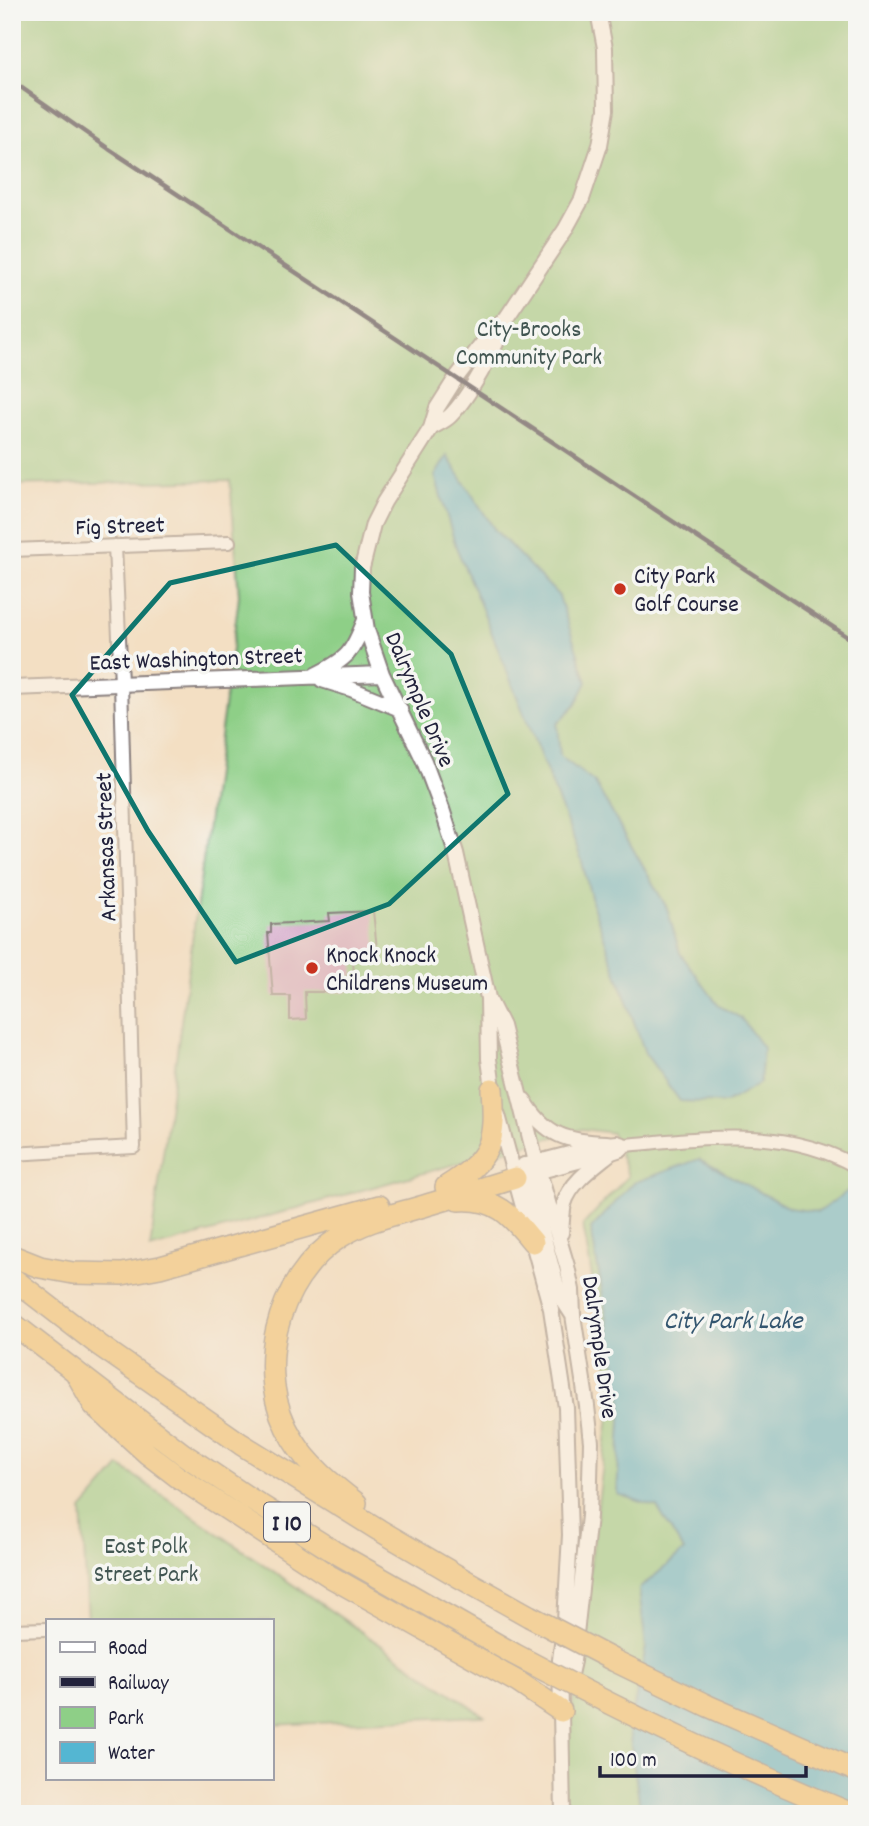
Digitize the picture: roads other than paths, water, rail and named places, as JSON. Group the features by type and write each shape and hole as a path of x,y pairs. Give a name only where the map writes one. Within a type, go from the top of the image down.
{"highway":[{"path":"442,1567 322,1475 294,1442 287,1430 276,1395 272,1369 274,1343 288,1296 310,1264 338,1238 360,1226 442,1195 475,1167 487,1150 493,1129 492,1089"},
{"path":"12,1256 40,1267 73,1273 122,1274 160,1267 442,1195 526,1170"},
{"path":"442,1195 491,1203 515,1220 533,1242"},
{"name":"I 10","path":"12,1278 99,1345 241,1444 442,1567 615,1661 708,1706 857,1771"},
{"name":"I 10","path":"12,1323 183,1454 333,1551 512,1653 662,1730 852,1814"},
{"path":"75,1371 94,1405 178,1477 331,1577 519,1682 561,1712"}],"street":[{"name":"Dalrymple Drive","path":"561,1712 573,1661 590,1491 589,1418 573,1315 572,1290 560,1241 492,1089 488,998 454,845 424,761 382,674 365,620 361,592 362,568 373,524 384,502 431,429 437,408 456,378 507,317 582,199 600,145 606,110 605,48 598,12"},
{"name":"Fig Street","path":"12,550 229,542"},
{"name":"Arkansas Street","path":"12,1154 134,1147 115,546"},
{"path":"311,677 345,658 355,646 365,620"},
{"name":"East Washington Street","path":"12,688 382,674"},
{"path":"311,677 351,689 400,709"},
{"name":"Dalrymple Drive","path":"488,998 502,1026 517,1089 533,1242 551,1309 566,1408 570,1535 561,1660 563,1814"},
{"path":"517,1089 532,1114 554,1132 569,1139 608,1148"},
{"path":"560,1241 565,1203 570,1192 608,1148 617,1142 626,1145 708,1139 782,1140 808,1145 857,1167"},
{"path":"573,1315 559,1294 526,1170 608,1148"},
{"path":"12,1630 46,1629"}],"water":[{"path":"447,456 495,530 559,596 587,682 576,704 557,724 560,756 595,783 667,908 680,953 719,1006 741,1018 763,1048 760,1083 725,1103 680,1101 645,1053 594,909 581,858 456,547 435,476"},
{"name":"City Park Lake","path":"699,1159 789,1208 818,1212 852,1188 857,1194 857,1814 641,1814 629,1731 646,1647 639,1589 684,1551 657,1507 617,1494 622,1403 591,1229 633,1183"}],"railway":[{"path":"12,81 109,149 857,643"}],"place":[{"name":"City Park Golf Course","path":"620,589"},
{"name":"Knock Knock Childrens Museum","path":"312,968"}],"park label":[{"name":"City-Brooks Community Park","path":"529,342"},
{"name":"East Polk Street Park","path":"146,1559"}]}
